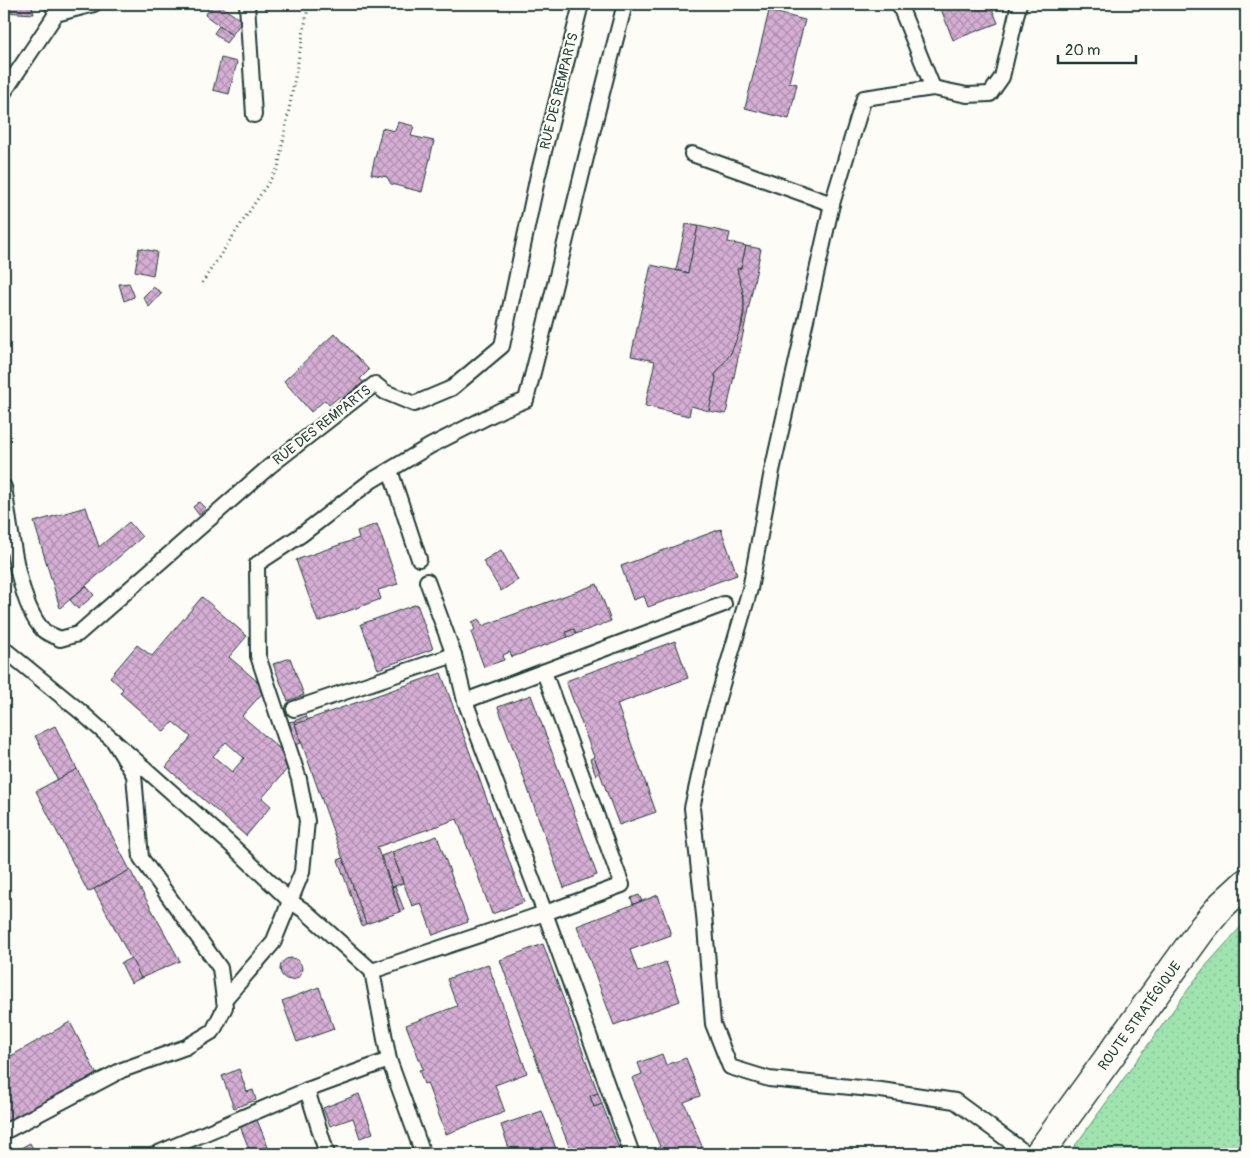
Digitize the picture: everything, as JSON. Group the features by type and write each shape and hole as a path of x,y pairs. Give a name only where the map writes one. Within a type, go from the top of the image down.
{"street":[{"name":"ROUTE STRATÉGIQUE","path":"1039,1154 1202,929 1246,883"}],"lane":[{"path":"4,92 54,9 94,4"},
{"path":"247,4 254,115"},
{"name":"RUE DES REMPARTS","path":"4,487 19,578 28,606 44,630 60,639 78,634 270,466 375,384 385,392 414,404 452,388 502,346 538,175 581,4"},
{"path":"224,1000 273,943 302,872 307,821 299,779 258,656 257,564 301,535 371,481 439,442 501,410 526,400 625,4"},
{"path":"899,4 933,88"},
{"path":"1019,4 1002,77 990,94 967,95 933,88 864,98 832,204 772,471 750,589 711,722 692,808 704,915 713,1024 730,1067 769,1079 881,1090 956,1101 1027,1154"},
{"path":"692,154 832,204"},
{"path":"390,470 419,559"},
{"path":"427,581 454,655 465,701 545,913 632,1154"},
{"path":"465,701 724,604"},
{"path":"4,649 114,740 290,900 372,971 390,1060 423,1154"},
{"path":"294,709 454,655"},
{"path":"372,971 622,885 544,672"},
{"path":"4,1132 122,1070 186,1047 213,1031 225,1007 220,968 141,858 134,775 114,740"},
{"path":"156,1154 308,1090 390,1060"},
{"path":"308,1090 327,1154"}],"path":[{"path":"202,283 278,168 308,8 307,4"}],"green space":[{"path":"1246,921 1246,1154 1069,1154 1203,969"}],"building":[{"path":"4,4 31,4 34,14 4,12"},
{"path":"214,4 218,4 242,21 232,35 205,15"},
{"path":"939,4 990,4 998,23 953,40"},
{"path":"769,11 805,20 789,82 797,84 789,119 745,108"},
{"path":"4,22 9,40 4,41"},
{"path":"219,26 232,35 226,43 214,33"},
{"path":"221,58 237,62 229,94 213,90"},
{"path":"398,122 414,126 411,136 434,141 422,192 391,184 387,177 371,174 382,128 395,131"},
{"path":"686,224 698,226 688,273 676,270"},
{"path":"698,226 730,233 728,242 746,246 741,268 737,269 743,290 744,308 740,332 736,342 728,359 715,375 716,379 709,411 691,406 689,416 645,406 655,361 631,356 651,265 688,273"},
{"path":"746,246 761,249 726,414 709,411 716,379 715,375 731,353 742,325 744,296 737,269 741,268"},
{"path":"139,248 157,252 153,275 135,271"},
{"path":"129,283 134,297 124,301 119,284"},
{"path":"153,287 162,293 149,307 143,297"},
{"path":"335,333 369,370 360,379 365,383 344,401 340,396 329,405 325,400 311,412 284,381"},
{"path":"199,502 206,509 199,515 193,507"},
{"path":"86,507 99,547 129,522 142,537 60,608 34,522"},
{"path":"377,524 398,584 378,590 381,599 318,622 296,560 359,538 357,531"},
{"path":"721,529 737,575 648,607 644,596 633,600 621,566"},
{"path":"501,550 518,580 501,591 483,561"},
{"path":"597,584 611,621 576,634 574,629 566,632 568,637 512,657 510,652 503,655 504,660 484,667 471,632 475,630 472,622 479,619 482,626"},
{"path":"86,586 94,595 78,609 70,600"},
{"path":"202,597 247,636 229,657 266,689 242,716 294,761 262,798 271,806 246,836 166,767 191,737 173,722 164,732 120,693 123,689 110,677 137,645 152,656","holes":["226,742 244,758 232,772 213,756"]},
{"path":"417,604 433,649 378,669 361,624"},
{"path":"574,629 576,634 568,637 566,632"},
{"path":"675,641 688,678 617,704 656,812 619,825 566,681"},
{"path":"290,658 304,695 288,701 273,664"},
{"path":"441,673 524,902 492,914 457,819 377,847 400,912 366,924 295,724"},
{"path":"531,695 597,875 564,888 498,707"},
{"path":"306,716 308,720 295,724 294,721"},
{"path":"294,721 301,743 296,745 289,722"},
{"path":"55,726 77,769 58,780 35,736"},
{"path":"594,757 600,773 596,775 590,759"},
{"path":"77,769 130,870 88,892 36,791"},
{"path":"437,836 468,922 433,935 421,903 412,906 392,852"},
{"path":"392,852 403,883 392,887 381,856"},
{"path":"343,858 366,924 362,926 338,860"},
{"path":"130,870 180,961 141,978 94,889"},
{"path":"395,886 404,910 400,912 392,887"},
{"path":"639,895 642,901 633,904 631,898"},
{"path":"658,895 671,935 630,950 638,972 666,962 680,1001 614,1025 577,926"},
{"path":"543,944 598,1093 590,1096 594,1107 602,1104 621,1154 572,1154 546,1087 500,960"},
{"path":"131,958 141,978 131,983 121,963"},
{"path":"287,958 295,958 302,965 302,973 295,980 287,980 280,973 280,965"},
{"path":"488,964 527,1073 495,1085 505,1112 446,1134 427,1083 424,1084 419,1070 423,1069 406,1025 457,1006 447,979"},
{"path":"319,987 334,1029 297,1042 282,1001"},
{"path":"70,1022 98,1077 4,1128 4,1060"},
{"path":"662,1054 666,1065 686,1058 700,1096 684,1102 705,1154 663,1154 632,1078 642,1074 638,1063"},
{"path":"239,1069 247,1092 253,1090 256,1100 234,1108 222,1076"},
{"path":"598,1093 602,1104 594,1107 590,1096"},
{"path":"359,1094 373,1133 360,1138 353,1118 330,1126 323,1108"},
{"path":"542,1111 558,1154 511,1154 501,1125"},
{"path":"257,1120 270,1152 264,1154 251,1154 240,1126"},
{"path":"30,1143 35,1153 10,1154"},
{"path":"379,1148 381,1154 362,1154"}]}
